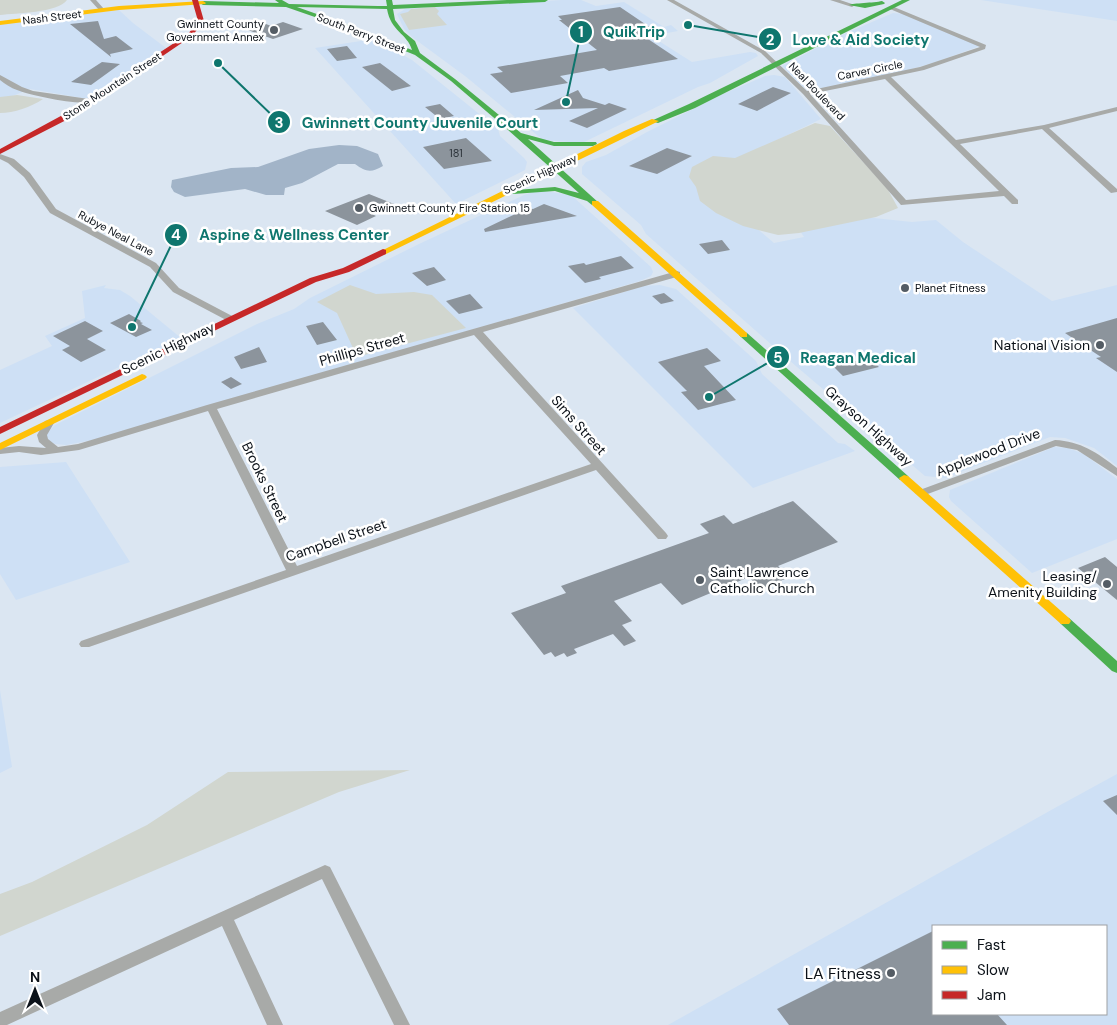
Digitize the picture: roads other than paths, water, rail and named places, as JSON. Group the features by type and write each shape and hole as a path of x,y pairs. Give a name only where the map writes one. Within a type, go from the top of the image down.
{"main road":[{"name":"Nash Street","path":"0,19 98,5 158,0"},
{"name":"Nash Street","path":"259,0 281,2"},
{"name":"Nash Street","path":"0,23 98,5 195,1 389,4 545,0"},
{"name":"Scenic Highway","path":"773,61 862,13 887,3 907,0"},
{"name":"Stone Mountain Street","path":"0,154 89,101 195,30 200,21 195,1"},
{"name":"South Perry Street","path":"281,2 417,54"},
{"path":"852,5 865,6 887,3"},
{"name":"Scenic Highway","path":"0,431 313,280 346,270 627,133 649,115 773,61 887,3"},
{"path":"389,4 390,16 395,25 413,42 417,54"},
{"path":"852,5 860,9 862,13"},
{"path":"382,40 381,36 395,25"},
{"name":"Grayson Highway","path":"417,54 472,95 677,274 1117,668"},
{"path":"517,134 560,146 610,141"},
{"path":"497,195 551,188 565,189 591,199"},
{"name":"Scenic Highway","path":"300,299 334,282 346,270"},
{"path":"231,319 245,327"},
{"name":"Scenic Highway","path":"0,449 152,372"}],"street":[{"name":"Neal Boulevard","path":"670,0 753,45 773,61 805,93 904,203 1006,193"},
{"path":"833,0 852,5"},
{"name":"Carver Circle","path":"805,93 887,77 935,65 983,48 984,46 887,3"},
{"path":"0,77 18,88 46,96 89,101"},
{"path":"887,77 1014,202"},
{"path":"954,143 1044,127 1117,109"},
{"path":"1044,127 1114,191"},
{"name":"Rubye Neal Lane","path":"0,154 22,170 53,211 153,265 176,290 231,319"},
{"name":"Phillips Street","path":"0,449 41,452 79,447 211,406 677,274"},
{"name":"Sims Street","path":"477,332 662,536"},
{"name":"Brooks Street","path":"211,406 293,571"},
{"path":"49,423 42,435 43,440 54,449"},
{"name":"Applewood Drive","path":"921,493 1055,443 1069,444 1089,452 1117,473"},
{"name":"Campbell Street","path":"85,644 598,466"},
{"path":"0,1020 325,871 402,1025"},
{"path":"226,918 275,1025"}],"place":[{"name":"Love & Aid Society","path":"688,25"},
{"name":"Gwinnett County Government Annex","path":"274,30"},
{"name":"Gwinnett County Juvenile Court","path":"218,63"},
{"name":"QuikTrip","path":"566,102"},
{"name":"Gwinnett County Fire Station 15","path":"359,208"},
{"name":"Planet Fitness","path":"905,288"},
{"name":"Aspine & Wellness Center","path":"132,327"},
{"name":"National Vision","path":"1100,345"},
{"name":"Reagan Medical","path":"709,397"},
{"name":"Saint Lawrence Catholic Church","path":"700,580"},
{"name":"Leasing/ Amenity Building","path":"1107,584"},
{"name":"LA Fitness","path":"891,973"}]}
